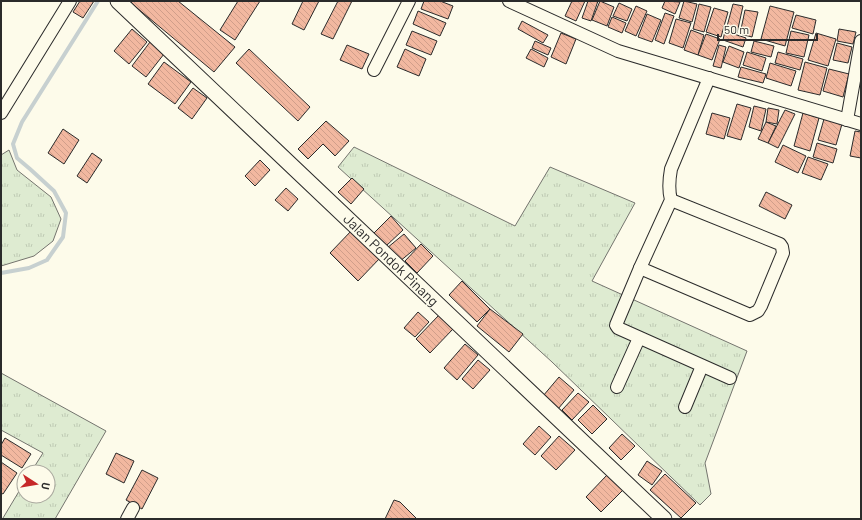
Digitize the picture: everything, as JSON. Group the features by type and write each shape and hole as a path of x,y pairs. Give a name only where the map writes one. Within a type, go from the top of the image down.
{"street":[{"path":"1,113 70,1"},
{"name":"Jalan Pondok Pinang","path":"118,1 664,519"},
{"path":"374,70 410,1"},
{"path":"514,2 618,51 861,124"},
{"path":"847,120 861,41"},
{"path":"709,78 670,169 668,182 671,200 616,325 620,330 730,378"},
{"path":"640,268 750,315 758,311 761,306 784,253 782,247 774,242 671,200"},
{"path":"617,388 639,338"},
{"path":"685,407 702,366"}],"green space":[{"path":"354,147 515,226 550,167 635,203 592,281 747,351 705,463 711,494 700,505 552,362 338,167"},
{"path":"9,150 17,170 51,197 61,219 53,241 34,256 1,266 1,155"},
{"path":"1,373 106,431 55,519 4,519 3,518 16,496 16,504 56,504 56,464 36,464 43,453 1,430"}],"building":[{"path":"80,1 94,1 83,18 73,12"},
{"path":"132,1 178,1 235,47 214,72 131,3"},
{"path":"238,1 260,1 235,40 220,30"},
{"path":"303,1 319,1 304,30 292,24"},
{"path":"338,1 352,1 333,39 321,34"},
{"path":"424,1 440,1 453,6 448,19 421,9"},
{"path":"572,1 585,1 576,21 565,16"},
{"path":"588,1 598,1 591,21 582,18"},
{"path":"600,1 614,7 607,26 592,20"},
{"path":"665,1 680,2 675,14 662,8"},
{"path":"684,1 697,4 692,22 679,18"},
{"path":"619,3 632,9 627,21 613,16"},
{"path":"699,4 711,7 704,32 693,29"},
{"path":"733,4 743,6 737,33 726,30"},
{"path":"636,6 647,11 636,36 625,31"},
{"path":"770,6 794,12 785,46 761,39"},
{"path":"714,8 728,12 721,37 706,32"},
{"path":"745,10 758,12 752,37 740,34"},
{"path":"418,11 446,23 440,36 413,24"},
{"path":"665,13 674,16 664,44 655,40"},
{"path":"647,14 661,20 652,42 638,37"},
{"path":"796,15 816,20 813,34 792,28"},
{"path":"612,17 626,23 622,33 608,27"},
{"path":"676,19 691,23 683,48 669,43"},
{"path":"522,21 548,35 543,43 518,29"},
{"path":"132,29 147,42 129,64 114,51"},
{"path":"839,29 856,32 853,44 837,41"},
{"path":"691,30 704,35 698,55 684,50"},
{"path":"412,31 437,41 431,55 406,45"},
{"path":"725,31 746,38 743,47 723,40"},
{"path":"791,31 809,35 804,57 786,53"},
{"path":"561,33 576,39 566,64 551,57"},
{"path":"816,33 836,39 828,66 808,60"},
{"path":"706,34 720,39 712,60 698,55"},
{"path":"535,41 551,48 548,55 532,48"},
{"path":"754,41 774,46 771,57 751,52"},
{"path":"150,42 164,54 146,77 132,66"},
{"path":"837,43 852,47 848,63 833,60"},
{"path":"347,45 369,54 362,69 340,60"},
{"path":"719,45 726,47 721,68 713,66"},
{"path":"729,46 744,52 739,68 723,62"},
{"path":"249,49 310,107 298,121 236,63"},
{"path":"405,49 426,59 419,76 397,67"},
{"path":"531,49 548,58 544,67 526,58"},
{"path":"747,52 766,58 762,71 743,65"},
{"path":"778,52 803,59 800,70 775,63"},
{"path":"164,62 191,82 175,104 148,84"},
{"path":"805,62 827,68 820,95 798,90"},
{"path":"770,63 796,71 791,86 766,78"},
{"path":"741,67 766,74 763,83 738,77"},
{"path":"829,69 849,74 843,97 823,91"},
{"path":"193,88 207,98 192,119 178,108"},
{"path":"737,104 751,108 741,140 727,136"},
{"path":"754,106 766,109 761,131 749,127"},
{"path":"768,108 779,110 777,124 766,122"},
{"path":"785,110 795,114 778,148 768,143"},
{"path":"712,113 730,118 724,139 706,134"},
{"path":"803,113 819,118 810,151 794,146"},
{"path":"824,119 842,124 836,145 818,140"},
{"path":"326,121 349,141 335,156 323,144 308,159 298,149"},
{"path":"766,122 776,126 768,143 758,139"},
{"path":"63,129 79,140 64,164 48,153"},
{"path":"855,131 861,132 861,158 850,156"},
{"path":"817,143 837,149 833,163 813,157"},
{"path":"783,145 806,156 798,173 775,162"},
{"path":"92,153 102,160 87,183 77,176"},
{"path":"808,157 828,164 821,180 802,173"},
{"path":"260,160 270,170 255,186 245,176"},
{"path":"352,178 364,189 351,204 338,192"},
{"path":"286,188 298,199 288,211 275,200"},
{"path":"766,192 792,205 785,219 759,206"},
{"path":"391,216 403,230 386,246 374,233"},
{"path":"353,229 381,257 358,281 330,253"},
{"path":"404,234 416,248 399,262 387,248"},
{"path":"421,244 433,256 417,273 405,261"},
{"path":"462,281 490,309 477,322 449,295"},
{"path":"490,309 523,334 509,352 477,326"},
{"path":"418,312 429,322 415,337 404,328"},
{"path":"439,315 453,329 430,353 416,339"},
{"path":"465,344 478,355 457,380 444,368"},
{"path":"478,360 490,370 473,389 462,379"},
{"path":"559,377 574,390 558,409 543,396"},
{"path":"578,393 589,402 572,420 562,410"},
{"path":"593,405 607,419 592,434 578,420"},
{"path":"539,426 551,437 535,455 523,444"},
{"path":"622,434 635,446 621,460 609,448"},
{"path":"559,436 575,450 556,470 541,456"},
{"path":"5,438 31,454 25,464 16,464 1,455 1,445"},
{"path":"116,453 134,461 124,483 106,474"},
{"path":"647,461 662,471 652,485 638,475"},
{"path":"1,462 16,472 16,474 3,494 1,493"},
{"path":"142,470 158,478 142,509 126,500"},
{"path":"665,474 696,503 681,518 650,490"},
{"path":"607,475 623,490 601,512 586,497"},
{"path":"394,500 400,502 417,519 385,519"}],"waterway":[{"path":"1,273 29,268 47,260 63,237 66,213 54,191 17,158 13,144 22,122 98,1"}]}
